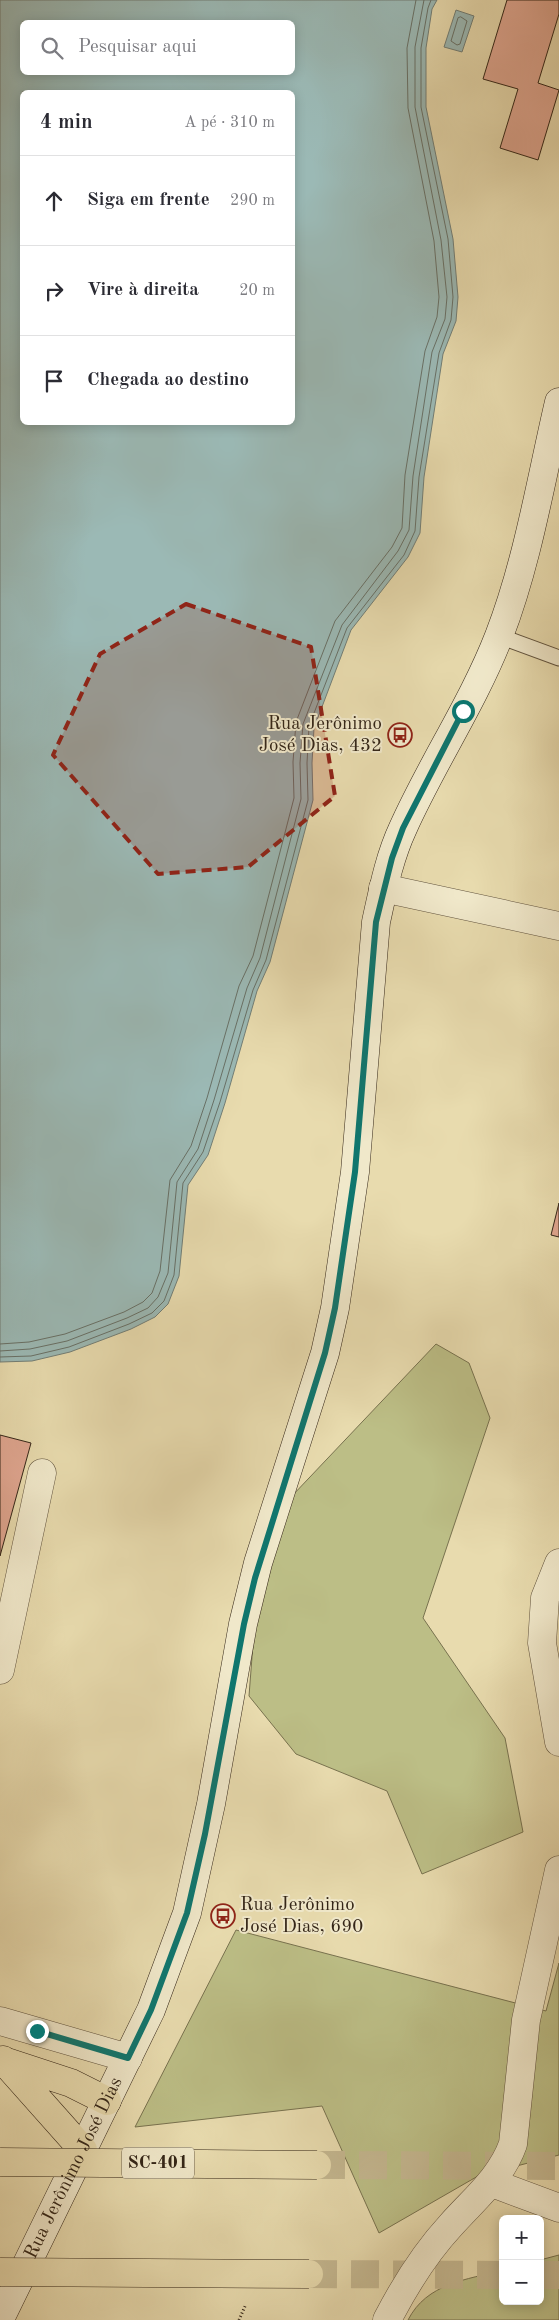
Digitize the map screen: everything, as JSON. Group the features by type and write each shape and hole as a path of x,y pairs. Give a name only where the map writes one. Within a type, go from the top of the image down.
{"highway":[{"path":"1,2060 71,2083 107,2101"},
{"path":"1,2060 83,2150"},
{"name":"SC-401","path":"0,2162 317,2165"},
{"path":"0,2272 309,2274"}],"main road":[{"name":"Rua Jerônimo José Dias","path":"4,2307 151,2010 187,1913 211,1804 244,1624 258,1563 325,1353 335,1308 355,1172 376,922 383,888 403,828 478,682 499,636 518,577 559,402"},
{"path":"383,888 559,926"},
{"path":"0,1670 42,1473"},
{"path":"559,1563 545,1598 542,1643 559,1742"},
{"path":"386,2320 428,2252 492,2182 508,2157 513,2144 526,2020 559,1870"},
{"path":"0,2021 128,2058"},
{"path":"492,2182 559,2208"}],"lane":[{"path":"499,636 559,658"}],"highlighted area":[{"path":"186,604 311,647 335,796 248,867 158,874 53,755 100,654"}],"green space":[{"path":"436,1344 469,1363 490,1418 423,1618 505,1738 523,1832 422,1874 387,1791 296,1754 249,1696 255,1618 291,1497"},
{"path":"236,1930 546,2011 559,1963 559,2155 478,2176 379,2233 322,2106 135,2127"},
{"path":"559,2255 559,2320 408,2320 426,2298 437,2291 462,2280 499,2271 499,2305 544,2305 544,2259"}],"water":[{"path":"0,0 437,0 432,9 426,48 426,107 453,239 458,297 456,321 443,354 424,477 420,533 408,557 351,630 314,728 312,763 313,800 270,962 257,991 225,1103 208,1155 188,1185 179,1276 168,1304 155,1317 131,1329 70,1352 32,1361 0,1362"},
{"path":"456,10 474,16 462,52 444,47"}],"building":[{"path":"507,0 559,0 559,14 538,83 559,90 538,160 500,148 518,89 483,79"},
{"path":"559,1203 559,1237 551,1235"},
{"path":"0,1435 31,1443 0,1556"}],"tunnel":[{"path":"317,2165 559,2166"},
{"path":"309,2274 499,2275"},
{"path":"544,2275 559,2275"}],"place":[{"name":"Rua Jerônimo José Dias, 432","path":"400,735"},
{"name":"Rua Jerônimo José Dias, 690","path":"223,1916"}],"route":[{"path":"37,2031 128,2058 151,2010 187,1913 199,1864 244,1624 258,1563 325,1353 335,1308 355,1172 376,922 383,888 403,828 463,711"}]}
